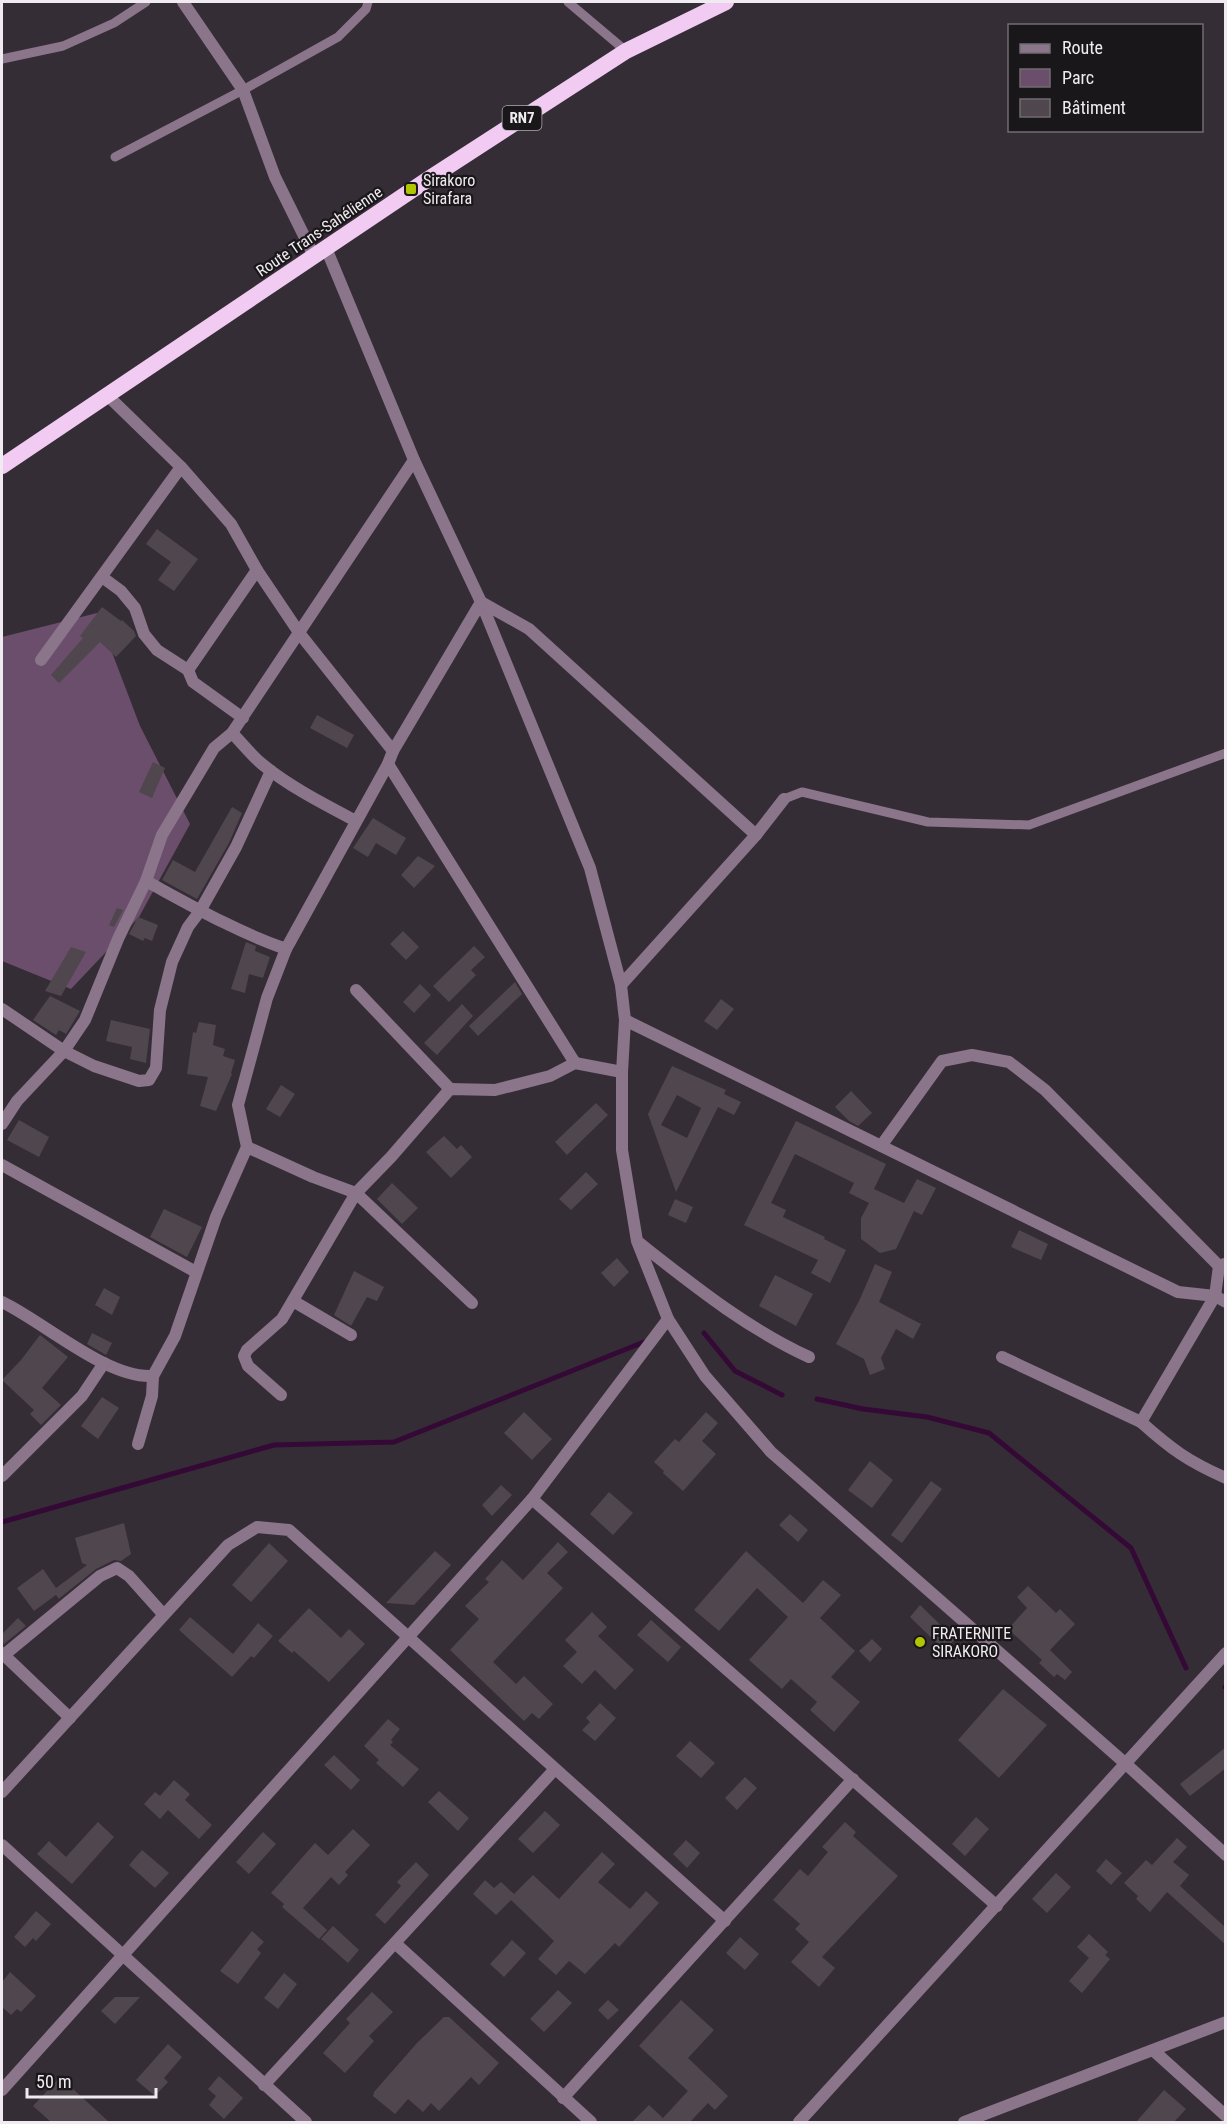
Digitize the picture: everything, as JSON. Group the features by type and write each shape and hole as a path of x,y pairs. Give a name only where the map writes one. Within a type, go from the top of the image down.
{"highway":[{"name":"Route Trans-Sahélienne","path":"2,466 427,180 626,51 726,2"}],"street":[{"path":"183,2 243,90 275,177 320,252 481,602 590,868 621,985 625,1020 622,1150 638,1241 668,1319 705,1376 771,1452 1126,1764 1226,1855"},
{"path":"107,395 181,467 231,524 257,570 300,634 393,751"},
{"path":"2,1124 17,1101 64,1051 85,1020 118,939 146,881 162,835 214,748 232,733 243,718 414,460"},
{"path":"41,660 181,467"},
{"path":"188,670 257,570"},
{"path":"102,576 121,591 135,608 144,634 157,650 188,670 193,682 243,718"},
{"path":"138,1444 152,1396 153,1376 175,1336 216,1217 247,1147 238,1105 267,998 286,949 393,751 481,602"},
{"path":"481,602 529,629 756,835"},
{"path":"232,733 271,771 310,796 356,820"},
{"path":"388,764 575,1063"},
{"path":"2,1009 64,1051 94,1066 139,1081 149,1080 156,1068 160,1010 172,962 188,927 200,911 236,847 271,771"},
{"path":"621,985 756,835 784,799"},
{"path":"146,881 258,940 286,949"},
{"path":"356,990 450,1089 495,1090 550,1076 575,1063 622,1072"},
{"path":"625,1020 1178,1292 1220,1299"},
{"path":"881,1146 942,1061 972,1055 1009,1062 1045,1090 1222,1265 1220,1299 1141,1422"},
{"path":"280,1395 248,1366 244,1356 247,1350 282,1319 356,1193 391,1157 450,1089"},
{"path":"247,1147 313,1177 356,1193 472,1303"},
{"path":"2,1165 196,1272"},
{"path":"638,1241 710,1299 781,1344 810,1357"},
{"path":"292,1301 351,1335"},
{"path":"2,1302 104,1364 144,1377 153,1376"},
{"path":"2,2090 532,1499 668,1319"},
{"path":"1002,1357 1141,1422 1170,1448 1197,1465 1226,1478"},
{"path":"2,1476 75,1403 104,1364"},
{"path":"532,1499 997,1906"},
{"path":"2,1792 228,1545 257,1527 289,1530 725,1921"},
{"path":"70,1718 3,1654 100,1576 117,1568 129,1576 163,1614"},
{"path":"799,2122 1226,1653"},
{"path":"264,2085 555,1769"},
{"path":"563,2098 853,1779"},
{"path":"2,1845 306,2122"},
{"path":"395,1943 591,2122"},
{"path":"964,2122 1226,2022"},
{"path":"1154,2051 1226,2116"}],"lane":[{"path":"2,59 63,46 114,23 146,2"},
{"path":"115,157 338,37 366,9 368,2"},
{"path":"568,2 626,51"},
{"path":"784,799 802,792 928,822 1029,825 1226,753"}],"green space":[{"path":"97,613 140,726 190,824 139,917 71,989 2,961 2,637"}],"building":[{"path":"157,529 198,559 174,591 158,580 171,562 146,544"},
{"path":"102,607 122,620 136,636 116,657 100,642 59,683 51,675 83,638 80,636"},
{"path":"317,715 354,735 347,748 310,728"},
{"path":"153,762 165,768 152,798 139,792"},
{"path":"232,807 242,813 229,843 197,899 162,880 173,860 195,872"},
{"path":"373,818 406,838 396,855 376,843 368,857 353,848"},
{"path":"418,856 435,866 414,888 401,875"},
{"path":"117,908 123,910 114,927 109,925"},
{"path":"138,917 158,925 152,941 145,938 143,941 129,934"},
{"path":"403,931 419,947 406,960 390,944"},
{"path":"246,942 256,946 255,951 270,957 263,978 249,974 245,993 231,989"},
{"path":"474,946 485,957 471,970 476,975 449,1002 433,986"},
{"path":"71,947 86,952 61,996 45,991"},
{"path":"515,982 522,994 478,1036 469,1026"},
{"path":"420,984 431,995 414,1013 403,1002"},
{"path":"50,996 80,1011 66,1034 59,1030 56,1035 33,1020"},
{"path":"721,999 734,1009 717,1030 704,1021"},
{"path":"462,1004 473,1016 437,1055 424,1043"},
{"path":"111,1020 150,1029 146,1063 130,1059 132,1047 106,1041"},
{"path":"199,1022 216,1025 213,1045 225,1049 223,1056 235,1060 232,1074 216,1111 200,1106 208,1077 187,1074 193,1032 196,1033"},
{"path":"672,1066 726,1090 724,1094 741,1102 734,1115 718,1107 676,1192 648,1114","holes":["677,1095 701,1108 687,1138 661,1125"]},
{"path":"281,1085 295,1094 280,1117 266,1109"},
{"path":"851,1091 872,1113 858,1126 849,1121 835,1107"},
{"path":"596,1103 608,1115 567,1155 555,1142"},
{"path":"19,1120 49,1137 39,1157 7,1140"},
{"path":"796,1121 886,1164 874,1189 904,1203 917,1179 936,1188 922,1215 914,1211 896,1249 880,1253 861,1239 861,1218 869,1203 849,1193 854,1183 795,1154 771,1203 786,1210 783,1217 846,1250 830,1283 811,1273 818,1260 744,1225"},
{"path":"444,1136 457,1149 461,1145 472,1157 451,1178 426,1152"},
{"path":"586,1172 598,1184 571,1210 559,1199"},
{"path":"392,1183 418,1208 402,1224 377,1199"},
{"path":"675,1199 693,1207 686,1223 668,1215"},
{"path":"164,1209 202,1227 187,1257 150,1237"},
{"path":"1019,1230 1048,1244 1041,1260 1011,1247"},
{"path":"617,1258 629,1272 614,1287 601,1273"},
{"path":"875,1264 892,1272 879,1302 921,1324 913,1339 896,1329 881,1358 885,1369 870,1375 864,1359 836,1344 860,1299"},
{"path":"354,1271 384,1287 377,1301 367,1297 351,1326 334,1315"},
{"path":"775,1275 813,1294 796,1326 759,1306"},
{"path":"104,1288 120,1297 112,1315 95,1305"},
{"path":"92,1333 112,1343 106,1355 87,1344"},
{"path":"40,1335 68,1357 42,1388 61,1405 41,1425 30,1414 34,1410 2,1380"},
{"path":"102,1397 119,1408 98,1439 81,1426"},
{"path":"524,1412 552,1439 532,1460 504,1433"},
{"path":"706,1412 718,1423 702,1441 716,1454 683,1491 654,1462 675,1439 679,1442"},
{"path":"870,1461 893,1480 872,1508 848,1490"},
{"path":"931,1481 942,1489 902,1543 891,1535"},
{"path":"501,1485 512,1495 492,1516 482,1505"},
{"path":"609,1492 633,1513 613,1535 590,1514"},
{"path":"790,1514 808,1530 798,1542 779,1525"},
{"path":"124,1523 131,1554 121,1561 114,1560 96,1569 59,1599 56,1595 34,1611 17,1588 43,1569 56,1588 87,1565 82,1563 75,1538"},
{"path":"558,1542 568,1552 547,1573 563,1588 493,1662 516,1684 524,1676 553,1704 539,1719 532,1713 524,1721 450,1650 479,1619 465,1606 489,1582 485,1579 502,1560 523,1580"},
{"path":"269,1543 288,1561 251,1602 232,1585"},
{"path":"435,1551 451,1565 414,1605 386,1603"},
{"path":"746,1551 803,1603 823,1580 841,1595 820,1618 855,1651 831,1677 860,1702 834,1732 810,1710 817,1702 791,1679 782,1689 749,1660 788,1617 757,1588 719,1631 694,1610"},
{"path":"1028,1586 1056,1613 1060,1609 1075,1624 1050,1650 1072,1672 1065,1680 1057,1674 1054,1677 1039,1663 1042,1660 1008,1629 1027,1608 1017,1597"},
{"path":"920,1605 955,1639 945,1651 910,1617"},
{"path":"309,1608 341,1638 349,1629 365,1644 329,1682 294,1651 292,1653 278,1641"},
{"path":"592,1612 607,1627 598,1636 634,1670 615,1690 595,1670 582,1684 563,1666 577,1652 565,1640"},
{"path":"190,1617 233,1654 258,1623 273,1636 254,1658 251,1656 232,1677 179,1630"},
{"path":"18,1618 26,1626 4,1644 2,1634"},
{"path":"651,1620 681,1647 668,1662 637,1635"},
{"path":"872,1639 882,1649 870,1662 859,1651"},
{"path":"1003,1689 1047,1725 999,1778 958,1740"},
{"path":"600,1703 616,1718 595,1741 582,1730 590,1722 586,1718"},
{"path":"388,1719 400,1729 391,1740 393,1742 390,1745 419,1769 403,1787 376,1763 379,1760 364,1746"},
{"path":"690,1741 715,1763 701,1778 676,1756"},
{"path":"1226,1747 1226,1768 1190,1796 1180,1784"},
{"path":"334,1755 360,1780 351,1790 324,1765"},
{"path":"745,1777 757,1788 737,1810 725,1798"},
{"path":"174,1780 190,1794 185,1800 212,1825 199,1839 168,1810 160,1819 144,1804 155,1792 160,1796"},
{"path":"439,1791 469,1818 458,1831 428,1802"},
{"path":"545,1811 560,1825 533,1853 518,1839"},
{"path":"976,1817 989,1829 965,1856 952,1844"},
{"path":"98,1822 114,1837 72,1884 37,1854 49,1841 66,1857"},
{"path":"845,1822 856,1832 853,1836 898,1876 822,1957 835,1968 819,1987 791,1962 809,1942 795,1929 800,1924 773,1900 800,1869 808,1876 828,1852 822,1847"},
{"path":"353,1829 370,1845 345,1872 348,1875 339,1885 331,1877 303,1908 327,1930 319,1939 282,1907 284,1904 271,1893 315,1843 328,1855"},
{"path":"263,1832 276,1844 249,1874 236,1862"},
{"path":"1177,1838 1187,1847 1173,1862 1189,1875 1180,1886 1226,1928 1226,1945 1167,1892 1150,1912 1124,1883 1146,1860 1152,1865"},
{"path":"686,1840 700,1853 687,1868 673,1854"},
{"path":"142,1850 169,1873 155,1888 129,1865"},
{"path":"602,1852 615,1864 598,1882 630,1909 646,1891 659,1903 619,1947 615,1943 585,1974 569,1961 556,1975 538,1959 554,1941 511,1900 496,1915 473,1894 485,1880 494,1888 501,1882 514,1894 533,1875 559,1899"},
{"path":"1106,1859 1122,1873 1111,1885 1096,1871"},
{"path":"416,1862 429,1875 385,1924 375,1915 401,1886 397,1882"},
{"path":"1056,1873 1071,1887 1047,1913 1032,1899"},
{"path":"36,1911 51,1924 36,1941 33,1938 25,1947 14,1937"},
{"path":"333,1926 359,1950 348,1963 321,1939"},
{"path":"252,1931 264,1942 257,1949 261,1953 238,1984 220,1971"},
{"path":"1089,1934 1108,1952 1105,1955 1110,1959 1082,1993 1069,1981 1089,1958 1077,1947"},
{"path":"740,1937 759,1954 745,1970 726,1953"},
{"path":"512,1940 526,1953 504,1977 490,1964"},
{"path":"10,1972 36,1996 21,2012 17,2009 11,2015 2,2007 2,1982"},
{"path":"284,1973 297,1984 278,2009 264,1998"},
{"path":"558,1990 572,2003 544,2032 530,2019"},
{"path":"372,1992 393,2012 369,2036 374,2041 345,2073 323,2053 350,2023 346,2019"},
{"path":"115,1997 140,1997 115,2024 101,2011"},
{"path":"608,2000 619,2010 608,2020 598,2010"},
{"path":"681,2000 714,2030 688,2058 728,2096 715,2110 708,2103 690,2122 632,2122 649,2105 663,2118 688,2091 639,2046"},
{"path":"444,2017 449,2017 499,2063 479,2085 471,2077 439,2111 431,2103 423,2112 408,2099 395,2114 373,2096 374,2092 417,2043"},
{"path":"168,2044 182,2057 164,2078 168,2082 155,2096 136,2080"},
{"path":"219,2076 243,2098 224,2119 209,2105 216,2096 208,2089"},
{"path":"60,2077 109,2122 51,2122 33,2106"},
{"path":"1164,2090 1186,2109 1174,2122 1136,2122"}],"waterway":[{"path":"704,1333 735,1371 782,1395"},
{"path":"2,1522 274,1445 394,1442 644,1342"},
{"path":"817,1399 863,1409 927,1417 989,1433 1131,1548 1186,1668"}],"place":[{"name":"Sirakoro Sirafara","path":"411,189"},
{"name":"FRATERNITE SIRAKORO","path":"920,1642"}]}
